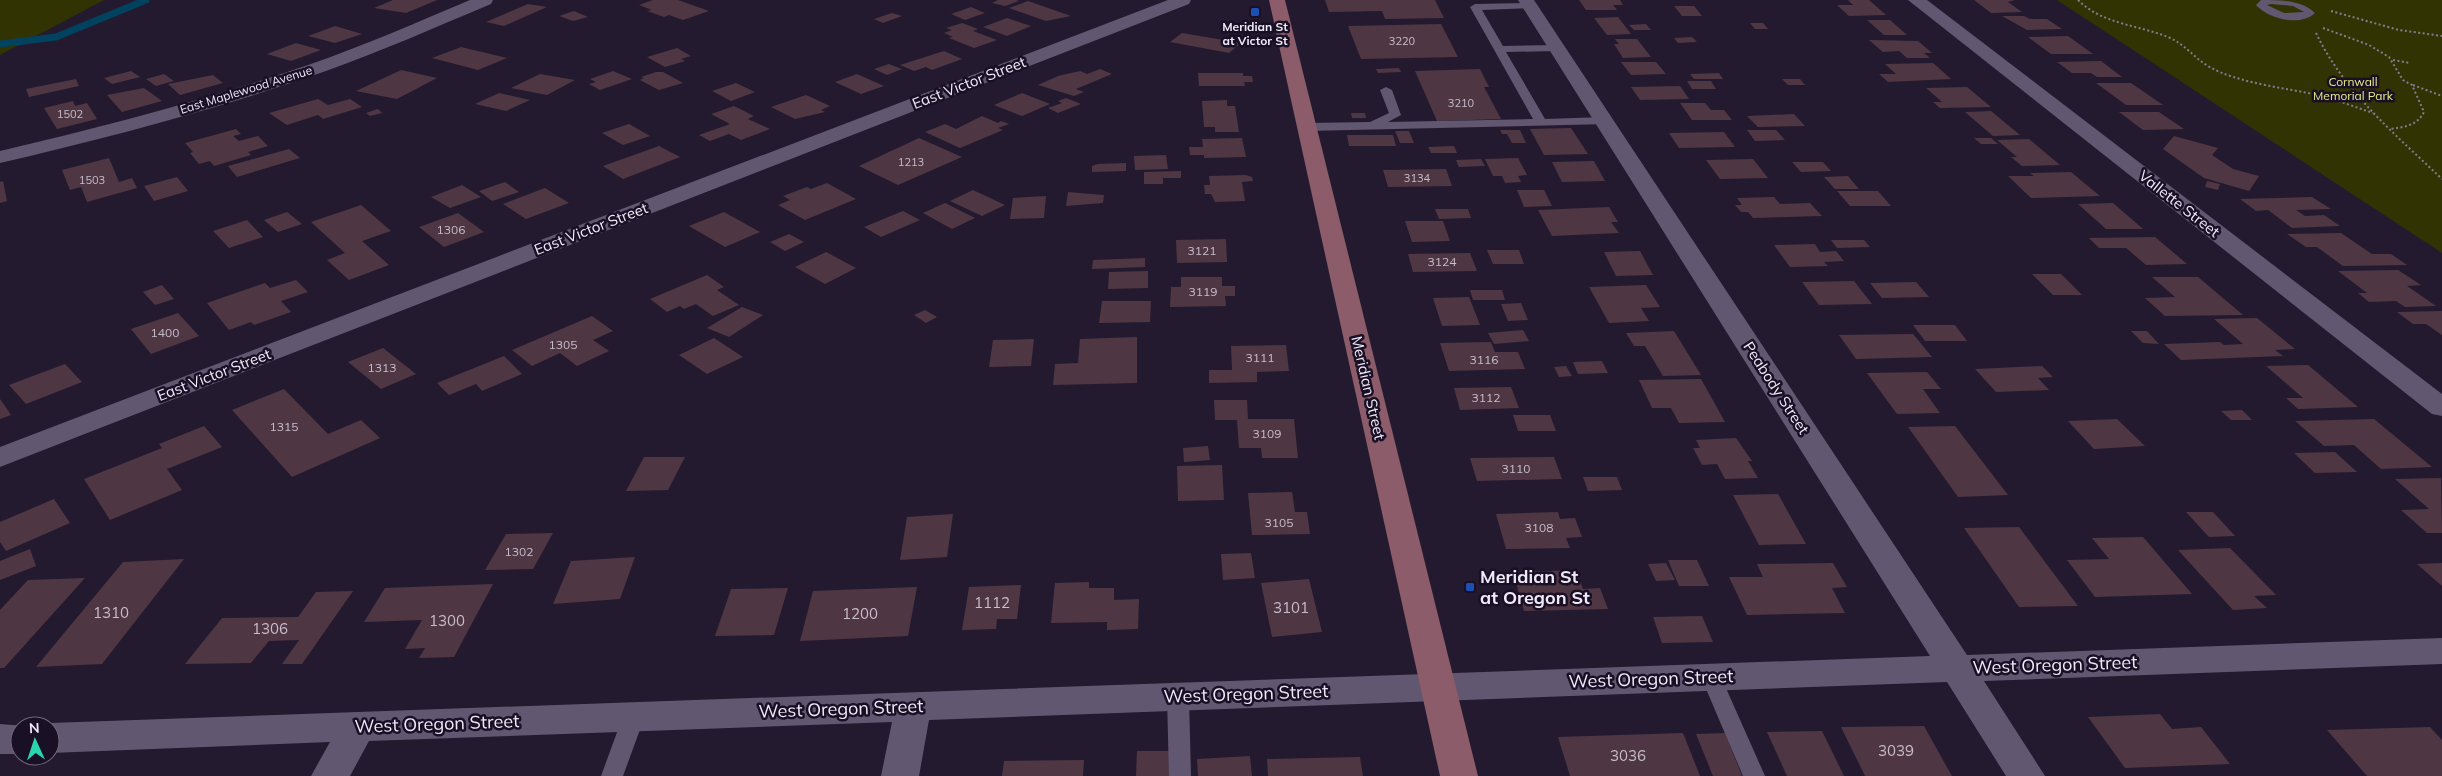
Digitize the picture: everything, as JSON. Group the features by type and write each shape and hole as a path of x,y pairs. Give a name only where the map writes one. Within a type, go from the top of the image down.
{"main road":[{"name":"Meridian Street","path":"1277,0 1459,776"}],"street":[{"name":"East Maplewood Avenue","path":"0,157 204,104 266,85 362,52 485,0"},
{"name":"East Victor Street","path":"0,458 1183,0"},
{"name":"Vallette Street","path":"1916,0 2442,408"},
{"name":"Peabody Street","path":"1528,3 2026,776"},
{"name":"West Oregon Street","path":"60,738 2442,651"},
{"path":"900,776 913,706"},
{"path":"330,776 360,726"}],"lane":[{"path":"1528,3 1475,7 1541,122"},
{"path":"1499,49 1557,48"},
{"path":"1367,126 1395,115 1386,90"},
{"path":"1307,127 1604,121"},
{"path":"1711,677 1754,776"},
{"path":"1178,697 1180,776"},
{"path":"612,776 634,716"}],"path":[{"path":"2078,0 2089,11 2104,18 2155,32 2181,42 2197,54 2208,66 2242,79 2321,96 2373,113"},
{"path":"2329,11 2400,30 2442,36"},
{"path":"2315,25 2369,45 2392,60 2410,63"},
{"path":"2315,30 2328,58 2373,113 2442,179"},
{"path":"2392,60 2403,80 2442,96"},
{"path":"2389,129 2417,123 2422,118 2424,112 2412,85"}],"green space":[{"path":"0,0 104,0 0,55"},
{"name":"Cornwall Memorial Park","path":"2057,0 2442,0 2442,253"}],"building":[{"path":"393,0 437,0 406,13 374,8"},
{"path":"653,0 678,0 709,11 683,20 669,15 664,17 647,11 652,10 639,5"},
{"path":"998,0 1019,1 1005,6 992,3"},
{"path":"1325,0 1435,0 1444,18 1385,19 1382,11 1329,12"},
{"path":"1579,0 1620,0 1623,5 1613,5 1617,10 1586,10"},
{"path":"1848,0 1869,0 1886,15 1849,16 1837,5 1853,5"},
{"path":"1974,0 2015,0 2008,2 2022,12 1991,13"},
{"path":"1028,1 1071,16 1046,21 1009,8"},
{"path":"528,4 547,7 504,26 486,22"},
{"path":"1674,6 1694,6 1702,16 1682,16"},
{"path":"971,7 985,13 965,20 951,14"},
{"path":"574,11 588,17 573,21 559,16"},
{"path":"892,13 902,16 883,23 874,19"},
{"path":"2002,16 2047,19 2062,29 2027,30"},
{"path":"1618,17 1631,34 1607,35 1594,18"},
{"path":"1007,18 1031,26 1007,36 983,27"},
{"path":"1867,20 1890,20 1907,35 1884,35"},
{"path":"962,23 978,29 973,31 997,40 974,48 949,38 953,37 944,33 952,30 946,28"},
{"path":"1750,23 1763,23 1768,29 1755,29"},
{"path":"1441,24 1458,57 1361,59 1348,26"},
{"path":"1646,24 1651,30 1634,30 1629,25"},
{"path":"335,26 362,34 335,43 308,36"},
{"path":"1182,33 1241,43 1229,53 1170,42"},
{"path":"2068,36 2093,54 2051,54 2028,37"},
{"path":"1692,37 1697,42 1678,43 1674,38"},
{"path":"1615,39 1637,39 1651,57 1623,58 1614,44 1619,44"},
{"path":"1869,40 1918,41 1932,53 1924,53 1930,58 1907,58 1899,51 1883,52"},
{"path":"296,43 321,50 291,61 267,54"},
{"path":"461,47 507,58 478,70 432,58"},
{"path":"677,48 691,56 681,59 685,61 665,67 647,57"},
{"path":"944,51 962,59 932,70 926,67 914,71 900,65"},
{"path":"2101,61 2122,77 2097,77 2091,73 2072,73 2057,62"},
{"path":"1621,62 1656,62 1666,74 1631,75"},
{"path":"1933,63 1951,79 1888,82 1879,74 1896,74 1885,64"},
{"path":"889,64 902,69 887,75 874,69"},
{"path":"1399,68 1401,72 1378,73 1376,69"},
{"path":"1100,69 1112,74 1076,89 1084,92 1074,96 1038,85 1058,76 1080,71 1087,74"},
{"path":"1480,69 1489,87 1484,87 1501,119 1437,121 1415,71"},
{"path":"401,70 437,78 397,99 356,91"},
{"path":"131,71 140,77 112,84 104,78"},
{"path":"613,71 632,79 600,90 589,84 596,82 590,79"},
{"path":"656,72 663,72 683,83 659,90 640,80 644,78 641,77"},
{"path":"1198,73 1243,73 1243,76 1252,76 1253,82 1244,82 1245,86 1199,86"},
{"path":"1719,73 1723,79 1694,79 1690,74"},
{"path":"164,74 174,81 156,86 146,79"},
{"path":"540,74 575,80 547,95 511,88"},
{"path":"857,74 884,86 861,94 835,82"},
{"path":"213,75 223,83 180,95 168,84"},
{"path":"76,79 79,86 29,97 26,89"},
{"path":"1782,79 1800,79 1805,85 1788,85"},
{"path":"1687,81 1711,81 1716,89 1692,89"},
{"path":"736,83 755,92 731,101 712,91"},
{"path":"2096,83 2131,83 2163,105 2126,105"},
{"path":"1680,86 1689,99 1640,100 1631,87"},
{"path":"1967,87 1991,107 1940,108 1933,102 1942,102 1926,88"},
{"path":"144,88 162,101 122,112 107,95"},
{"path":"499,93 530,100 506,111 475,104"},
{"path":"1022,93 1050,104 1022,116 994,105"},
{"path":"806,95 830,106 821,110 825,112 795,119 771,107"},
{"path":"1066,98 1081,104 1058,113 1048,108 1062,103 1058,101"},
{"path":"318,99 328,105 350,99 362,107 323,119 318,115 287,125 269,113"},
{"path":"1227,100 1227,106 1235,106 1239,132 1215,132 1215,127 1204,127 1202,101"},
{"path":"73,101 75,106 87,103 97,119 57,129 44,108"},
{"path":"1680,103 1705,103 1711,110 1724,110 1732,120 1692,120"},
{"path":"734,106 754,116 748,119 770,129 741,140 729,134 710,141 699,135 730,124 711,114"},
{"path":"378,109 382,113 370,116 366,113"},
{"path":"1991,111 2020,135 1993,136 1965,112"},
{"path":"2119,112 2159,112 2184,129 2143,130"},
{"path":"1351,113 1365,113 1366,118 1352,118"},
{"path":"1794,114 1805,126 1758,127 1747,116"},
{"path":"982,116 998,123 1001,121 1009,124 998,128 1003,130 960,148 925,132 945,124 956,129"},
{"path":"629,124 650,136 623,145 602,133"},
{"path":"1571,128 1588,154 1544,155 1530,129"},
{"path":"236,129 241,134 233,136 239,141 258,136 268,146 248,152 251,155 214,166 210,161 199,164 190,153 193,152 185,143"},
{"path":"1500,130 1520,130 1526,143 1512,143 1507,134 1502,134"},
{"path":"1747,130 1776,130 1785,140 1755,141"},
{"path":"1395,131 1409,131 1414,143 1400,143"},
{"path":"1724,132 1735,147 1679,148 1669,133"},
{"path":"1347,135 1393,135 1396,146 1349,146"},
{"path":"2174,136 2218,148 2212,155 2233,169 2259,176 2249,191 2204,178 2163,149"},
{"path":"919,138 962,157 898,185 859,166"},
{"path":"1242,138 1246,157 1204,158 1204,155 1190,155 1189,147 1203,147 1202,139"},
{"path":"1974,138 1991,138 1998,144 1981,144"},
{"path":"2029,139 2060,165 2022,166 2011,157 2017,157 1997,140"},
{"path":"659,146 680,157 623,179 603,166"},
{"path":"1454,146 1457,153 1431,153 1428,147"},
{"path":"289,149 300,158 237,177 228,166"},
{"path":"1166,155 1168,169 1135,170 1134,156"},
{"path":"109,158 119,182 132,178 137,188 87,202 81,187 70,190 62,170"},
{"path":"1518,158 1527,175 1518,176 1521,182 1505,183 1502,176 1493,176 1485,159"},
{"path":"1481,159 1485,166 1459,167 1456,160"},
{"path":"1753,159 1768,178 1720,179 1706,160"},
{"path":"1594,161 1605,181 1562,182 1552,162"},
{"path":"1792,162 1823,162 1831,171 1801,172"},
{"path":"1126,163 1126,171 1092,172 1092,166 1098,164"},
{"path":"1446,169 1452,186 1388,187 1383,170"},
{"path":"1181,171 1181,178 1163,178 1163,184 1144,184 1144,172"},
{"path":"2071,172 2100,196 2031,198 2008,176 2034,176 2030,173"},
{"path":"1246,175 1252,177 1253,181 1242,182 1245,201 1215,202 1211,194 1205,194 1204,185 1210,185 1209,176"},
{"path":"1848,176 1859,189 1835,189 1824,177"},
{"path":"177,177 188,191 154,201 144,186"},
{"path":"3,181 7,201 0,203 0,182"},
{"path":"2207,181 2220,184 2218,190 2205,187"},
{"path":"505,182 519,192 492,201 479,191"},
{"path":"827,183 856,199 805,220 778,205 790,200 783,196 807,187 811,189"},
{"path":"462,185 481,197 450,208 431,197"},
{"path":"545,188 569,203 526,219 503,204"},
{"path":"973,190 1005,205 982,216 950,201"},
{"path":"1517,190 1544,190 1552,206 1524,207"},
{"path":"1837,191 1878,191 1891,206 1850,206"},
{"path":"1068,192 1104,195 1103,203 1066,206"},
{"path":"1046,196 1044,218 1010,219 1013,198"},
{"path":"1774,197 1780,204 1810,203 1822,216 1753,218 1748,212 1741,212 1735,205 1742,205 1737,198"},
{"path":"2312,197 2331,209 2296,210 2305,216 2324,215 2340,226 2292,228 2268,210 2256,211 2240,199"},
{"path":"945,203 975,218 952,229 923,213"},
{"path":"2113,203 2143,229 2106,229 2078,204"},
{"path":"361,205 391,231 362,241 389,265 349,280 327,260 345,253 311,222"},
{"path":"1609,207 1618,222 1611,222 1619,233 1552,236 1538,210"},
{"path":"1435,209 1468,209 1471,218 1439,219"},
{"path":"903,211 920,220 881,237 864,227"},
{"path":"287,212 302,224 278,232 264,220"},
{"path":"724,212 760,232 725,247 689,226"},
{"path":"458,213 484,232 444,247 419,227"},
{"path":"247,220 263,237 229,248 213,231"},
{"path":"1405,221 1443,221 1450,241 1412,242"},
{"path":"2341,233 2372,254 2391,254 2407,265 2343,266 2317,247 2306,247 2287,234"},
{"path":"789,234 804,242 785,251 770,242"},
{"path":"2155,237 2187,264 2146,265 2126,248 2099,248 2089,238"},
{"path":"1226,239 1227,262 1177,263 1176,240"},
{"path":"1831,240 1864,240 1870,247 1837,248"},
{"path":"1815,244 1820,252 1836,251 1844,261 1824,262 1828,266 1790,267 1774,245"},
{"path":"1487,250 1519,250 1524,264 1493,264"},
{"path":"1640,251 1653,275 1616,276 1604,252"},
{"path":"826,252 856,268 825,284 795,267"},
{"path":"1470,253 1477,271 1413,272 1408,254"},
{"path":"1145,258 1145,267 1092,269 1093,260"},
{"path":"2398,270 2421,285 2407,286 2436,306 2405,307 2396,301 2369,302 2358,293 2367,293 2338,271"},
{"path":"1148,271 1148,288 1108,289 1109,272"},
{"path":"2032,274 2061,274 2082,295 2053,295"},
{"path":"707,275 724,287 717,290 739,305 713,316 696,304 684,309 680,306 667,312 650,299"},
{"path":"1181,277 1222,277 1222,286 1235,286 1235,296 1225,296 1226,306 1170,307 1171,287 1181,287"},
{"path":"2152,277 2198,277 2243,315 2165,316 2145,298 2175,297"},
{"path":"296,280 308,292 281,301 291,312 254,325 251,322 229,330 207,303 265,283 270,288"},
{"path":"1854,281 1872,304 1819,305 1802,282"},
{"path":"1916,282 1929,297 1882,298 1870,283"},
{"path":"162,285 174,299 155,305 143,292"},
{"path":"1646,285 1660,307 1641,308 1649,321 1609,323 1589,287"},
{"path":"1470,290 1502,290 1505,300 1473,300"},
{"path":"1469,297 1480,325 1442,326 1433,298"},
{"path":"1102,301 1151,301 1150,322 1099,323"},
{"path":"1521,303 1528,320 1508,321 1501,304"},
{"path":"742,307 763,315 729,337 707,328"},
{"path":"925,310 937,317 926,323 914,315"},
{"path":"2442,311 2442,335 2426,324 2413,324 2397,312"},
{"path":"178,313 199,336 151,354 131,329"},
{"path":"592,316 613,331 593,340 609,351 577,366 560,353 532,366 512,350"},
{"path":"2257,318 2295,349 2275,350 2283,356 2181,360 2164,344 2220,342 2224,345 2243,344 2214,319"},
{"path":"1913,325 1955,325 1967,341 1925,341"},
{"path":"1523,330 1529,341 1494,344 1488,333"},
{"path":"1674,331 1701,375 1663,376 1645,346 1634,346 1626,333"},
{"path":"2131,331 2147,331 2159,344 2143,343"},
{"path":"1913,334 1932,357 1856,359 1839,335"},
{"path":"1137,337 1137,383 1053,385 1055,364 1078,363 1080,339"},
{"path":"714,338 743,357 707,374 679,355"},
{"path":"1034,339 1031,366 989,367 993,340"},
{"path":"1491,342 1495,352 1518,352 1525,369 1449,371 1440,343"},
{"path":"1286,345 1289,371 1257,372 1257,382 1209,383 1209,370 1232,370 1231,346"},
{"path":"383,348 416,374 381,389 348,362"},
{"path":"504,356 522,374 482,391 476,384 449,395 437,383"},
{"path":"1602,361 1608,373 1578,374 1573,362"},
{"path":"65,364 82,382 26,404 9,385"},
{"path":"2308,365 2358,407 2298,409 2286,398 2303,398 2266,366"},
{"path":"1566,366 1572,376 1559,377 1554,367"},
{"path":"2042,366 2053,377 2038,378 2049,390 1996,392 1975,369"},
{"path":"1927,372 1941,389 1923,389 1940,413 1897,414 1867,373"},
{"path":"1701,379 1725,422 1679,423 1671,408 1652,408 1639,380"},
{"path":"1511,387 1519,408 1460,410 1454,388"},
{"path":"284,389 328,434 361,420 380,438 292,477 232,410"},
{"path":"0,399 11,415 0,419"},
{"path":"1214,400 1247,400 1248,419 1294,419 1298,458 1262,458 1261,448 1239,448 1237,420 1215,420"},
{"path":"2242,410 2252,420 2231,420 2221,411"},
{"path":"1513,415 1550,415 1556,431 1518,431"},
{"path":"2117,419 2145,446 2094,449 2068,421"},
{"path":"2374,419 2432,467 2381,469 2354,445 2324,446 2295,421"},
{"path":"204,426 222,447 167,469 182,490 110,520 84,479 162,448 159,444"},
{"path":"1955,426 2008,495 1958,497 1908,427"},
{"path":"1736,438 1752,461 1748,461 1758,478 1725,479 1717,464 1702,465 1693,448 1700,448 1696,440"},
{"path":"1208,446 1210,460 1184,462 1183,448"},
{"path":"2335,452 2357,472 2315,473 2294,453"},
{"path":"644,457 685,457 668,490 626,491"},
{"path":"1554,457 1562,479 1477,481 1470,458"},
{"path":"1222,465 1224,500 1178,501 1177,466"},
{"path":"1583,477 1617,477 1622,490 1588,491"},
{"path":"2441,478 2442,533 2427,533 2401,510 2429,509 2395,479"},
{"path":"1292,492 1295,512 1307,512 1310,534 1252,535 1248,493"},
{"path":"1778,494 1806,544 1759,545 1733,495"},
{"path":"54,499 70,523 6,551 0,542 0,522"},
{"path":"1558,512 1560,519 1575,518 1582,537 1566,538 1570,548 1506,549 1496,514"},
{"path":"2186,512 2213,512 2235,536 2209,537"},
{"path":"953,514 947,557 900,560 907,517"},
{"path":"2019,527 2078,606 2019,607 1964,528"},
{"path":"553,533 533,569 485,570 506,534"},
{"path":"2143,537 2192,594 2095,597 2067,560 2109,559 2092,538"},
{"path":"2230,548 2276,595 2254,596 2267,608 2233,610 2178,550"},
{"path":"30,549 36,566 0,580 0,561"},
{"path":"1251,553 1255,578 1223,580 1221,554"},
{"path":"635,557 620,599 553,604 571,561"},
{"path":"184,559 102,664 36,667 123,562"},
{"path":"1668,560 1697,560 1709,586 1679,586"},
{"path":"1666,563 1675,580 1656,581 1648,564"},
{"path":"1833,563 1847,587 1832,588 1845,613 1747,615 1729,577 1763,577 1757,564"},
{"path":"2442,563 2442,586 2417,564"},
{"path":"1576,570 1583,589 1600,588 1608,609 1524,611 1513,572"},
{"path":"85,578 4,668 0,668 0,610 28,580"},
{"path":"1309,579 1322,632 1272,637 1261,583"},
{"path":"1089,582 1089,588 1114,588 1114,600 1139,599 1138,629 1107,630 1107,622 1051,623 1055,583"},
{"path":"493,584 454,657 419,658 425,648 405,649 422,620 364,622 385,588"},
{"path":"1021,585 1017,619 997,619 996,629 962,630 969,587"},
{"path":"917,587 908,636 800,641 813,591"},
{"path":"788,588 774,635 715,636 731,589"},
{"path":"353,591 302,664 282,664 299,640 269,641 251,663 185,664 222,618 298,617 316,592"},
{"path":"1702,616 1713,642 1662,643 1653,617"},
{"path":"2160,714 2172,729 2201,727 2230,764 2125,768 2088,717"},
{"path":"1924,726 1952,776 1865,776 1841,727"},
{"path":"2430,727 2442,740 2442,776 2367,776 2327,730"},
{"path":"1822,731 1844,776 1787,776 1767,732"},
{"path":"1683,733 1700,776 1570,776 1558,737"},
{"path":"1725,733 1742,776 1713,776 1696,734"},
{"path":"1137,751 1169,751 1169,776 1136,776"},
{"path":"1250,756 1252,776 1198,776 1197,759"},
{"path":"1360,757 1363,776 1268,776 1267,759"},
{"path":"1084,760 1083,776 1002,776 1004,761"}],"waterway":[{"path":"0,44 56,37 146,0"}],"place":[{"name":"Meridian St at Victor St","path":"1255,12"},
{"name":"Meridian St at Oregon St","path":"1470,587"}]}
